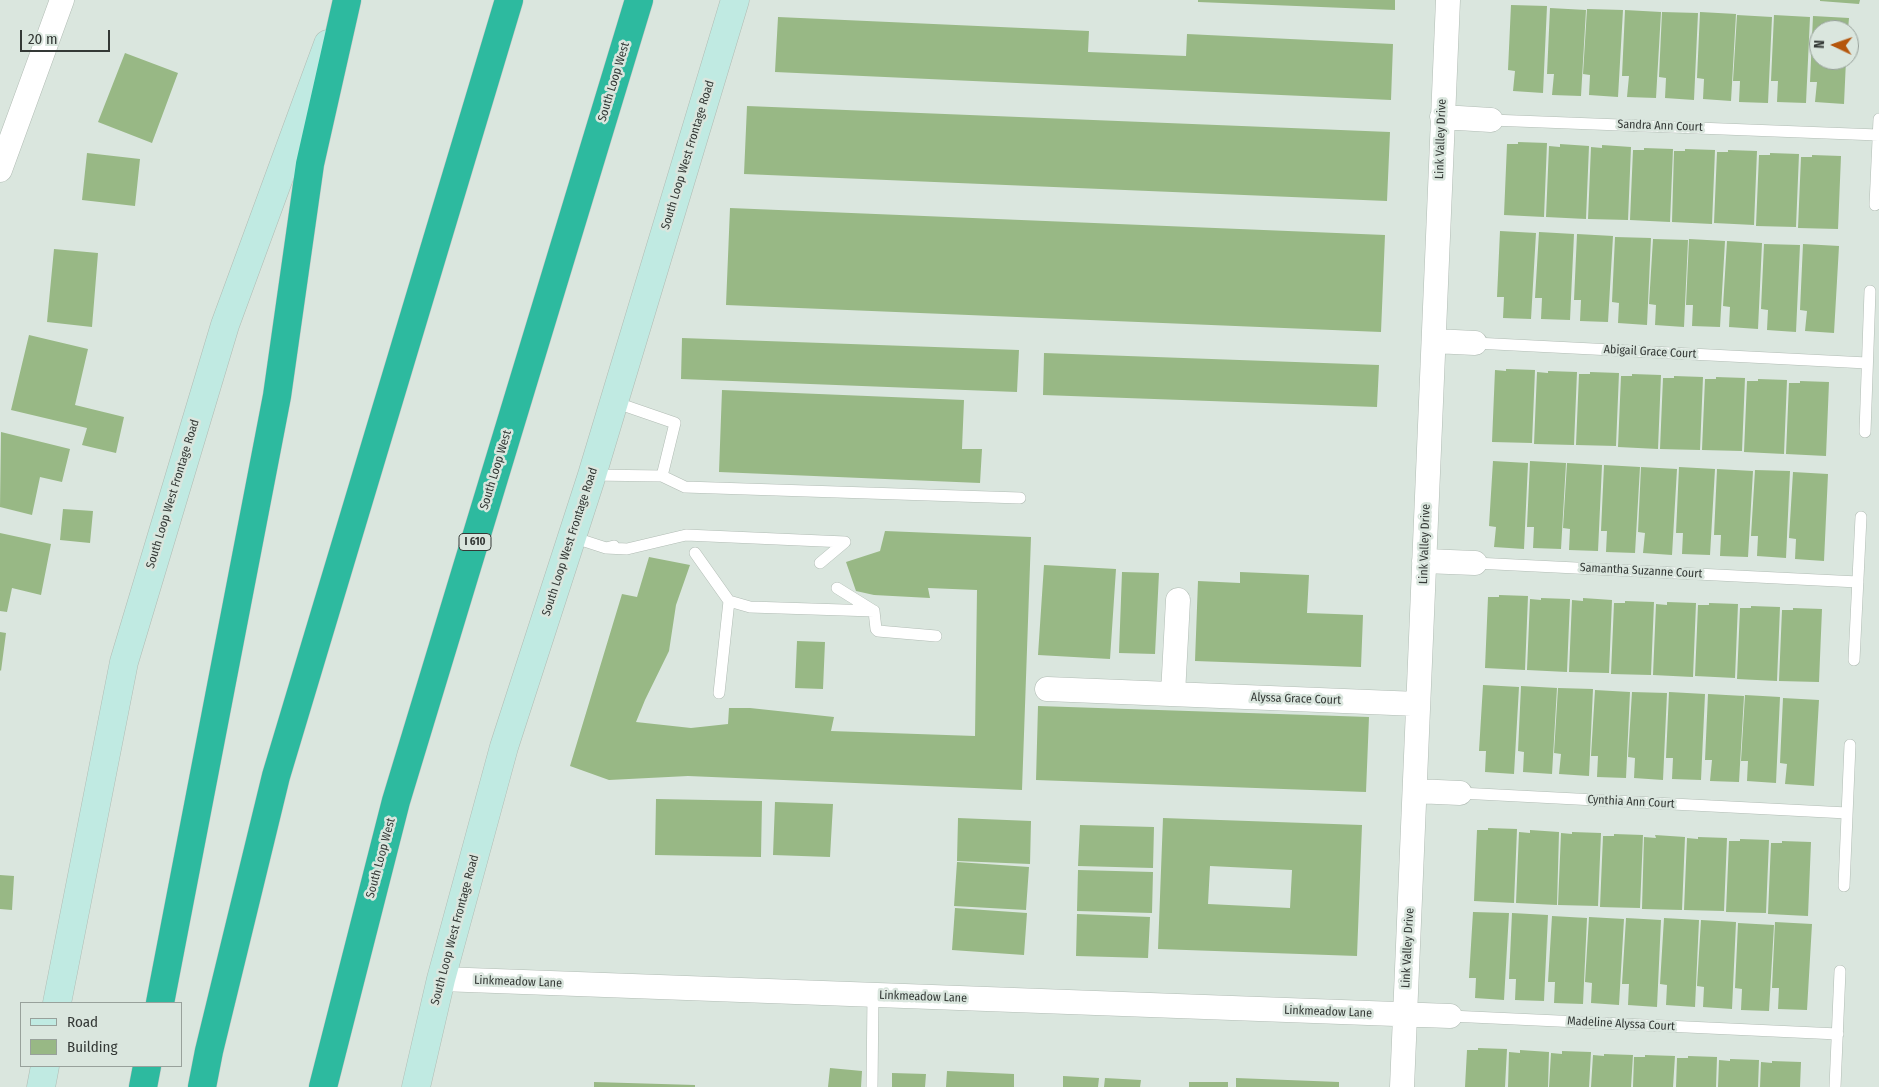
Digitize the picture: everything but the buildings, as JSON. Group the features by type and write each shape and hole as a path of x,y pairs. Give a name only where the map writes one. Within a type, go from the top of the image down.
{"highway":[{"path":"160,1002 277,396 310,164 345,0"},
{"path":"202,1087 276,776 510,0"},
{"name":"South Loop West","path":"323,1087 396,801 639,0"},
{"path":"143,1087 148,1067"}],"main road":[{"name":"South Loop West Frontage Road","path":"57,1002 126,653 225,325 345,0"},
{"name":"South Loop West Frontage Road","path":"416,1087 441,979 504,747 592,475 735,0"},
{"path":"41,1087 45,1067"}],"street":[{"path":"0,168 62,0"},
{"name":"Link Valley Drive","path":"1402,1087 1448,0"},
{"name":"Sandra Ann Court","path":"1442,118 1491,120"},
{"name":"Abigail Grace Court","path":"1434,341 1475,343"},
{"name":"Samantha Suzanne Court","path":"1424,561 1475,563"},
{"path":"1173,694 1178,600"},
{"name":"Alyssa Grace Court","path":"1047,690 1418,704"},
{"name":"Cynthia Ann Court","path":"1415,791 1460,793"},
{"name":"Linkmeadow Lane","path":"441,979 1405,1014"},
{"name":"Madeline Alyssa Court","path":"1405,1014 1450,1016"}],"lane":[{"path":"1875,205 1879,118"},
{"name":"Sandra Ann Court","path":"1491,120 1878,135"},
{"path":"1865,432 1870,291"},
{"name":"Abigail Grace Court","path":"1475,343 1867,363"},
{"path":"614,402 675,423 662,476"},
{"path":"592,475 662,476 685,487 1020,498"},
{"path":"1854,660 1861,517"},
{"path":"606,548 673,533"},
{"path":"572,537 606,548 627,549 686,535 845,542 820,563"},
{"path":"695,553 729,601 750,607 874,611"},
{"name":"Samantha Suzanne Court","path":"1475,563 1858,582"},
{"path":"837,588 874,611"},
{"path":"719,693 729,601"},
{"path":"874,611 878,631 936,636"},
{"path":"1844,886 1850,744"},
{"name":"Cynthia Ann Court","path":"1460,793 1847,813"},
{"path":"1835,1087 1840,972"},
{"path":"872,1087 873,995"},
{"name":"Madeline Alyssa Court","path":"1450,1016 1838,1034"}]}
